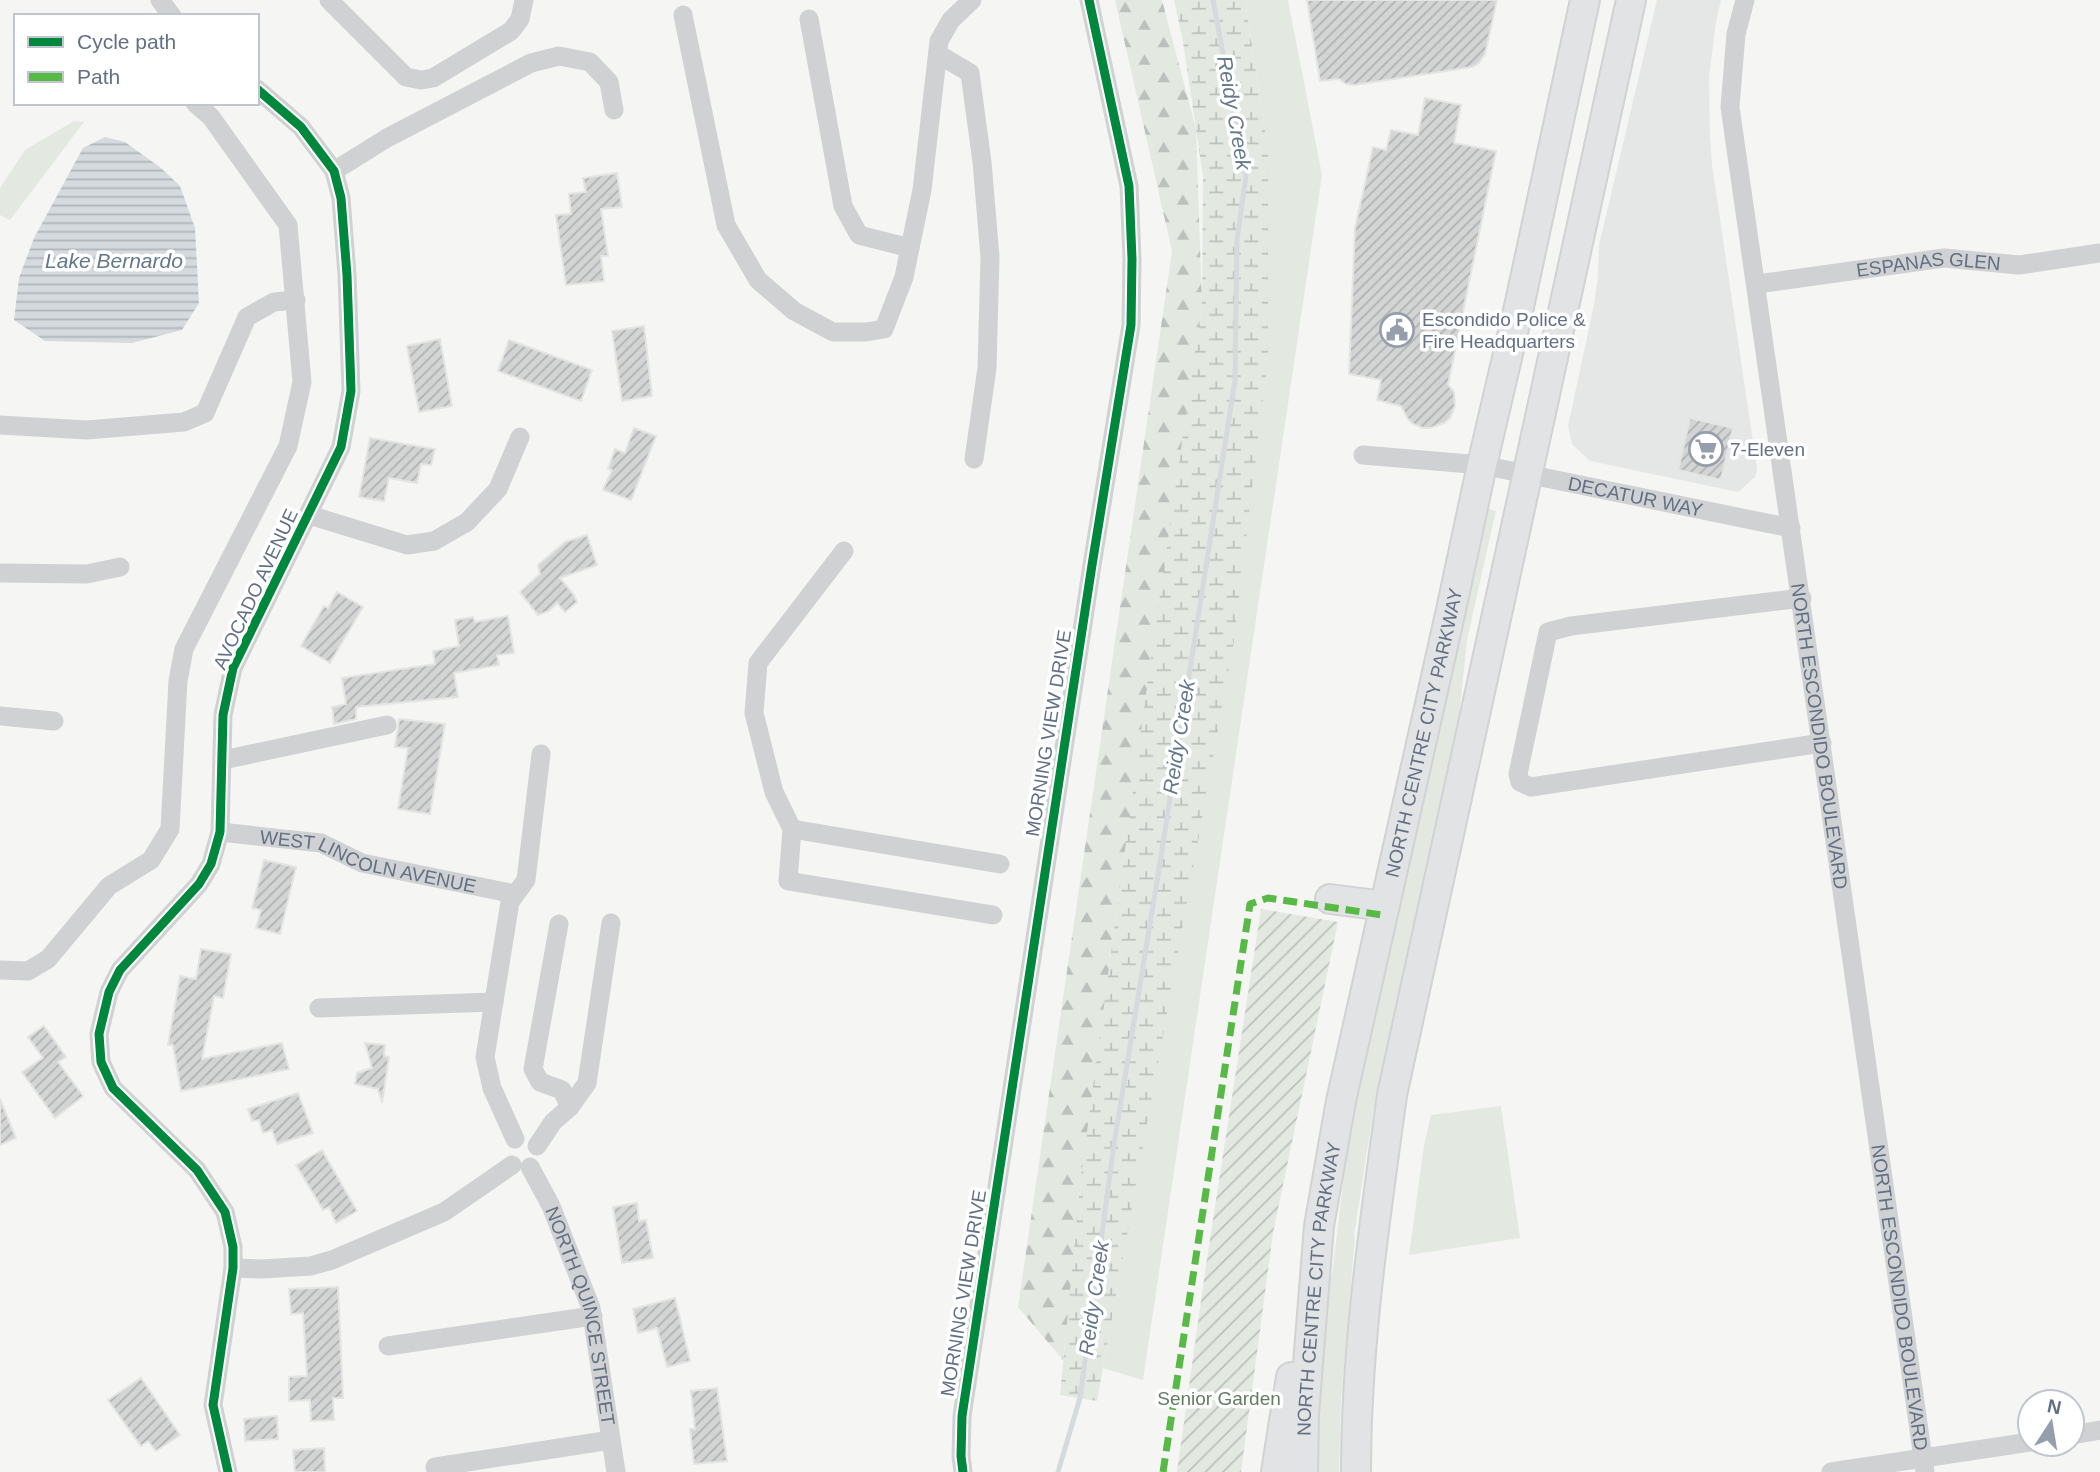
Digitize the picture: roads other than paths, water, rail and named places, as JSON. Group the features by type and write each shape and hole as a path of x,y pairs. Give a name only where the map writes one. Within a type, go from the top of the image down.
{"highway":[{"name":"NORTH CENTRE CITY PARKWAY","path":"1303,1472 1304,1414 1319,1226 1341,1101 1585,0"},
{"path":"1356,1472 1369,1262 1392,1095 1631,0"},
{"path":"1330,899 1384,906"},
{"path":"1276,1472 1292,1367 1319,1226"}],"street":[{"path":"160,0 171,14"},
{"path":"329,0 406,77 421,80 433,78 511,31 520,19 524,0"},
{"path":"683,15 726,225 758,280 794,312 833,331 866,332 884,329 904,277 922,190 939,41 951,20 972,0"},
{"name":"MORNING VIEW DRIVE","path":"962,1472 961,1416 1131,325 1129,186 1089,0"},
{"name":"NORTH ESCONDIDO BOULEVARD","path":"1745,0 1736,34 1730,107 1924,1465"},
{"path":"809,19 844,206 859,235 910,248"},
{"path":"938,54 970,72 987,216 990,257 987,368 974,459"},
{"path":"334,170 387,138 531,63 559,56 590,62 608,82 614,110"},
{"name":"AVOCADO AVENUE","path":"228,1472 213,1405 233,1268 233,1247 225,1212 197,1170 113,1088 100,1062 99,1034 110,992 120,970 199,884 211,864 220,832 223,715 233,668 341,447 351,391 347,275 341,198 334,170 301,127 259,91"},
{"path":"0,970 28,971 48,959 109,886 151,860 170,830 178,681 184,649 288,446 302,382 288,225 211,117 197,105"},
{"name":"ESPANAS GLEN","path":"1757,284 1944,258 2019,265 2100,253"},
{"path":"0,425 87,430 184,422 195,418 205,413 247,317 274,302 296,300"},
{"name":"AVOCADO AVENUE","path":"309,515 407,545 434,541 467,522 498,489 520,437"},
{"name":"DECATUR WAY","path":"1363,455 1482,465 1791,528"},
{"path":"844,551 758,663 754,713 774,792 792,829 788,881 993,915"},
{"path":"0,573 88,574 120,567"},
{"path":"1802,598 1571,626 1548,632 1518,774 1520,782 1531,787 1822,743"},
{"path":"0,716 54,721"},
{"path":"223,760 387,725"},
{"path":"515,1139 492,1088 485,1057 510,902 526,880 541,754"},
{"path":"792,829 1000,864"},
{"name":"WEST LINCOLN AVENUE","path":"220,832 321,843 362,863 515,894"},
{"path":"233,1268 311,1266 332,1260 444,1212 538,1158 537,1146 553,1122 570,1107 587,1083 611,923"},
{"path":"559,924 533,1069 540,1082 562,1090 570,1107"},
{"path":"319,1008 494,1002"},
{"path":"521,1166 506,1155 510,1143 515,1139 527,1138 537,1146"},
{"name":"NORTH QUINCE STREET","path":"521,1166 551,1206 592,1308 616,1472"},
{"path":"388,1346 593,1316"},
{"path":"435,1467 611,1440"},
{"path":"1831,1472 1924,1465 2016,1445"}],"water":[{"name":"Lake Bernardo","path":"105,137 125,142 161,168 180,186 195,228 199,303 182,330 132,343 45,341 14,320 19,278 34,238 83,148"}],"waterway":[{"name":"Reidy Creek","path":"1058,1472 1080,1398 1114,1144 1235,380 1237,240 1246,176 1213,0"}],"place":[{"name":"Escondido Police & Fire Headquarters","path":"1397,330"},
{"name":"7-Eleven","path":"1706,449"}],"park label":[{"name":"Senior Garden","path":"1219,1398"}]}
